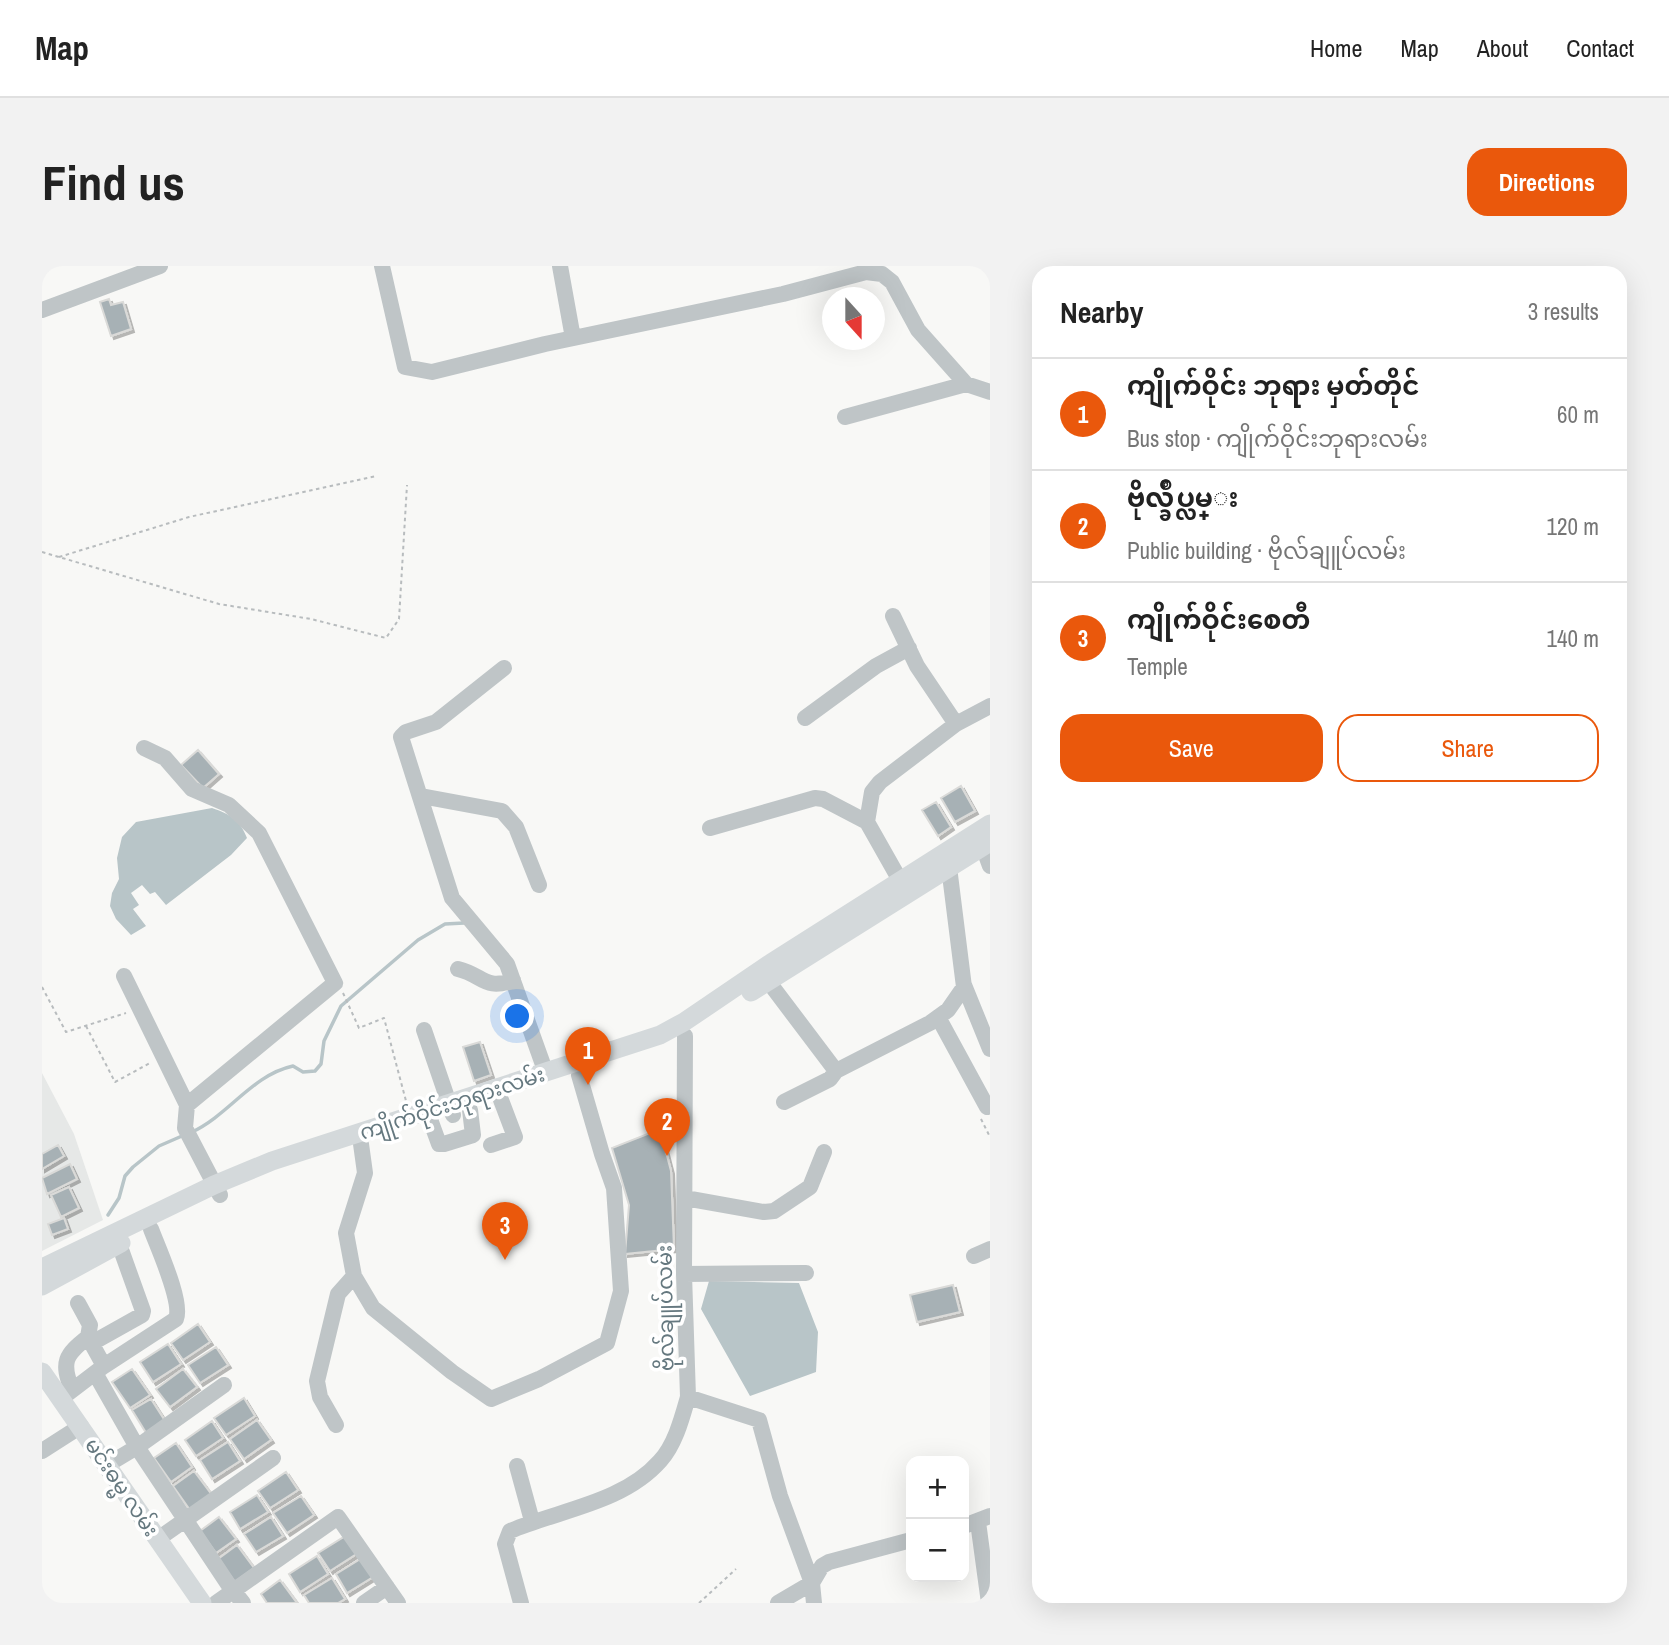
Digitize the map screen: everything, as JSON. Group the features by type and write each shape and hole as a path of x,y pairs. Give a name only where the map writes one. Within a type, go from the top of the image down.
{"main road":[{"name":"ကျိုက်ဝိုင်းဘုရားလမ်း","path":"42,1268 217,1190 431,1122 546,1073 660,1035 764,976 985,836"},
{"name":"ကျိုက်ဝိုင်းဘုရားလမ်း","path":"904,886 950,867 985,836"},
{"name":"ကျိုက်ဝိုင်းဘုရားလမ်း","path":"42,1286 152,1229 272,1161 409,1115 501,1100 650,1051 685,1036 764,976"},
{"name":"မင်းဓမ္မ လမ်း","path":"42,1360 54,1385 202,1603"}],"street":[{"path":"42,310 160,266"},
{"path":"382,266 405,368 432,372 573,338 783,295 866,272 882,274 892,282 918,330 966,384 990,392"},
{"path":"560,266 573,338"},
{"path":"845,417 966,384"},
{"path":"893,616 925,680 956,724"},
{"path":"805,718 876,666 908,648"},
{"path":"504,668 436,722 402,735 453,898 507,964 546,1073"},
{"path":"867,822 872,792 880,782 956,724 990,706"},
{"path":"144,748 165,758 192,789 229,805 259,834 335,983 187,1105"},
{"path":"421,796 502,811 516,827 539,884"},
{"path":"710,828 815,798 822,799 867,822 904,886"},
{"path":"985,836 990,866"},
{"path":"950,867 964,985 990,1049"},
{"path":"458,969 498,986 513,981"},
{"path":"124,976 187,1105 185,1128 217,1190"},
{"path":"764,976 836,1071"},
{"path":"784,1102 938,1017 948,1010 964,985"},
{"path":"938,1017 988,1106"},
{"path":"424,1030 457,1109 472,1135 444,1144 439,1143 431,1122"},
{"name":"ဗိုလ်ချူပ်လမ်း","path":"685,1036 684,1274 688,1397 759,1420 780,1496 812,1583 814,1603"},
{"path":"360,1144 365,1173 346,1233 354,1276 373,1308 452,1371 491,1398 539,1379 607,1343 621,1291 614,1188 579,1075"},
{"path":"491,1145 515,1138 501,1100"},
{"path":"685,1198 764,1212 774,1211 810,1187 824,1152"},
{"path":"54,1385 99,1369 176,1319 179,1313 152,1229"},
{"path":"54,1385 65,1370 72,1350 142,1315 143,1311 119,1244"},
{"path":"974,1256 990,1249"},
{"path":"684,1274 806,1273"},
{"path":"336,1425 320,1397 317,1381 338,1294 354,1276"},
{"path":"78,1303 90,1325 90,1340 99,1369 137,1447 238,1597"},
{"path":"107,1465 224,1385"},
{"path":"521,1603 505,1544 510,1531 617,1492 639,1481 662,1460 680,1423 688,1397"},
{"path":"42,1451 81,1426"},
{"path":"158,1539 273,1458"},
{"path":"517,1466 532,1521"},
{"path":"216,1603 238,1597 338,1517 398,1603"},
{"path":"977,1522 989,1603"},
{"path":"778,1603 812,1583 822,1566 829,1562 906,1541"},
{"path":"364,1603 387,1587"}],"path":[{"path":"59,557 189,517 376,476"},
{"path":"42,552 219,604 311,619 386,638 399,619 407,485"},
{"path":"335,983 349,1002 359,1028 384,1018 409,1115"},
{"path":"42,987 66,1032 140,1009"},
{"path":"86,1026 115,1082 163,1056"},
{"path":"988,1106 980,1114 980,1118 990,1137"},
{"path":"699,1603 736,1569"}],"shaded area":[{"path":"212,808 234,818 247,838 231,855 166,905 155,892 150,894 142,885 131,893 139,905 133,909 146,926 131,935 116,919 110,906 112,893 119,879 117,858 122,837 136,822"},
{"path":"42,1073 74,1134 103,1220 42,1251"},
{"path":"709,1281 799,1283 818,1332 816,1372 750,1396 701,1309"}],"building":[{"path":"109,299 111,305 123,302 131,329 111,336 100,302"},
{"path":"198,750 219,774 203,788 181,765"},
{"path":"961,786 975,811 955,822 941,798"},
{"path":"936,802 951,827 938,836 922,810"},
{"path":"480,1042 491,1075 474,1081 463,1047"},
{"path":"660,1129 671,1171 674,1249 625,1254 629,1205 612,1148"},
{"path":"58,1145 64,1156 42,1169 42,1154"},
{"path":"70,1164 77,1179 47,1194 42,1178"},
{"path":"69,1187 79,1208 61,1217 51,1195"},
{"path":"64,1218 68,1229 52,1235 48,1224"},
{"path":"953,1285 960,1312 917,1322 910,1295"},
{"path":"198,1324 210,1342 183,1360 171,1343"},
{"path":"168,1344 181,1364 153,1382 140,1362"},
{"path":"216,1347 228,1365 200,1383 188,1365"},
{"path":"132,1369 150,1395 130,1408 112,1382"},
{"path":"183,1369 197,1387 170,1407 156,1389"},
{"path":"244,1398 255,1416 226,1435 214,1418"},
{"path":"151,1399 167,1424 148,1436 132,1410"},
{"path":"257,1420 271,1440 244,1459 230,1439"},
{"path":"212,1421 223,1438 196,1456 185,1440"},
{"path":"228,1442 240,1461 212,1479 200,1460"},
{"path":"176,1443 192,1467 171,1482 154,1458"},
{"path":"194,1471 212,1495 190,1510 173,1486"},
{"path":"286,1472 298,1490 270,1508 258,1491"},
{"path":"257,1495 268,1512 240,1529 230,1512"},
{"path":"301,1496 314,1515 287,1533 273,1513"},
{"path":"219,1517 236,1539 216,1553 200,1531"},
{"path":"271,1517 283,1536 256,1552 244,1534"},
{"path":"347,1535 358,1553 330,1571 318,1553"},
{"path":"237,1545 254,1568 235,1582 218,1559"},
{"path":"317,1556 328,1574 300,1592 289,1574"},
{"path":"362,1558 373,1577 347,1593 336,1574"},
{"path":"332,1578 345,1599 338,1603 309,1603 304,1595"},
{"path":"280,1580 297,1603 267,1603 261,1594"}],"waterway":[{"path":"192,1132 253,1086 278,1071 293,1066 303,1072 315,1071 321,1064 324,1041 341,1006 418,940 445,924 464,923"},
{"path":"108,1215 119,1198 125,1176 133,1167 159,1146 182,1136"}],"place":[{"name":"ကျိုက်ဝိုင်း ဘုရား မှတ်တိုင်","path":"588,1085"},
{"name":"ဗိုလ္ခ်ဳပ္လမ္း","path":"667,1156"},
{"name":"ကျိုက်ဝိုင်းစေတီ","path":"505,1260"}]}
